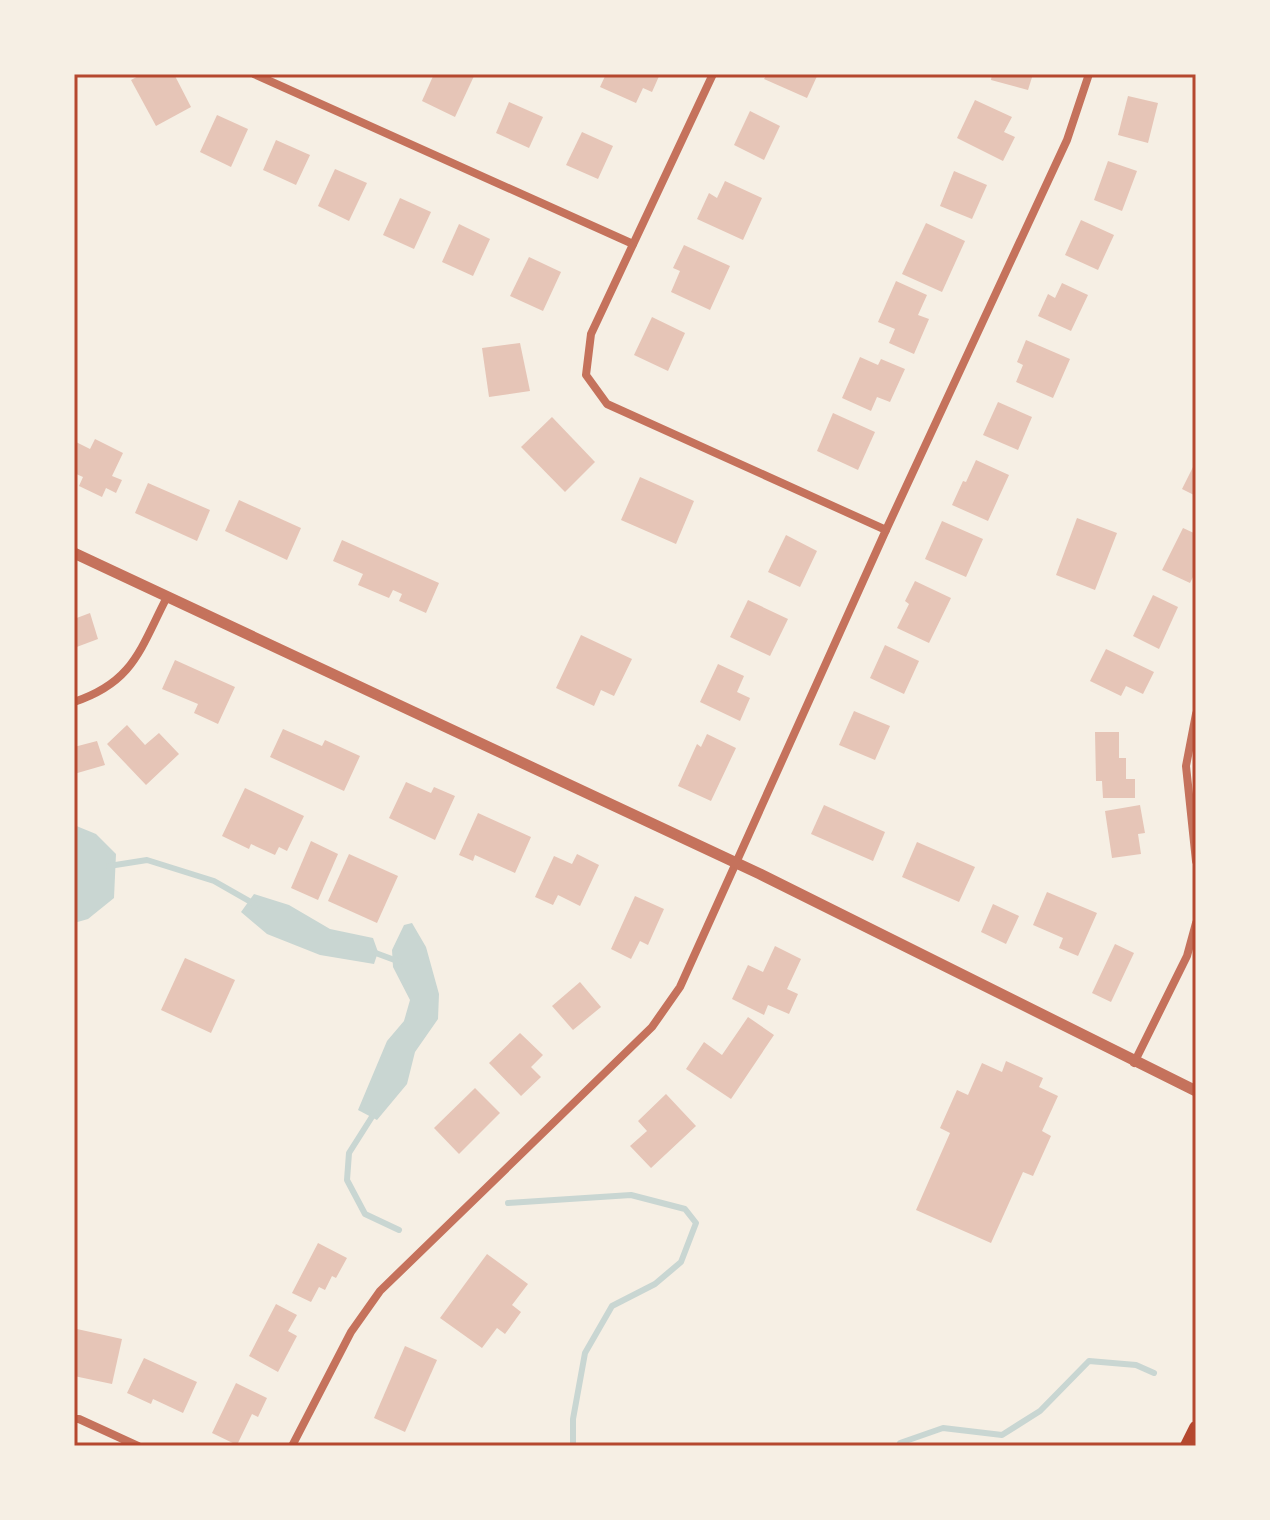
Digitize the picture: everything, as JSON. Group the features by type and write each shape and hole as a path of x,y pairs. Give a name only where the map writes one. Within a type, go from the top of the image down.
{"main road":[{"path":"1187,1446 1196,1428"}],"street":[{"path":"254,74 633,244"},
{"path":"713,74 591,334 586,375 607,404 886,530"},
{"path":"292,1446 351,1332 380,1291 652,1027 680,987 886,530 1067,140 1089,74"},
{"path":"74,553 737,864 1196,1091"},
{"path":"74,702 118,681 135,660 167,597"},
{"path":"1196,714 1186,766 1196,861"},
{"path":"1134,1063 1187,956 1196,923"},
{"path":"74,1419 138,1446"}],"shaded area":[{"path":"74,825 96,834 116,854 114,898 88,919 74,923"},
{"path":"254,894 289,905 330,929 373,938 378,952 374,964 320,955 267,934 241,912"},
{"path":"412,923 426,947 439,994 438,1019 415,1052 407,1084 377,1120 358,1110 387,1041 404,1021 410,1000 393,967 392,950 404,925"}],"building":[{"path":"142,74 174,74 191,107 156,126 131,80"},
{"path":"434,74 474,76 455,117 422,101"},
{"path":"606,74 660,74 652,92 643,88 636,103 600,87"},
{"path":"767,74 818,74 807,98 764,79"},
{"path":"992,74 1033,74 1028,90 991,80"},
{"path":"1128,96 1158,103 1148,143 1118,135"},
{"path":"975,100 1012,117 1004,132 1015,137 1003,161 957,138"},
{"path":"509,102 543,117 529,148 496,133"},
{"path":"750,111 780,126 764,160 734,145"},
{"path":"217,115 248,129 231,167 200,152"},
{"path":"582,132 613,146 598,179 566,165"},
{"path":"276,140 310,155 296,185 263,170"},
{"path":"1108,161 1137,171 1122,211 1094,200"},
{"path":"335,169 367,183 349,221 318,206"},
{"path":"954,171 987,185 972,219 940,206"},
{"path":"725,181 762,198 743,240 697,219 709,193 717,198"},
{"path":"400,198 431,212 414,249 383,235"},
{"path":"1081,220 1114,235 1098,270 1065,255"},
{"path":"926,223 965,241 942,292 902,274"},
{"path":"459,224 490,239 473,276 442,262"},
{"path":"684,245 730,266 710,310 671,292 680,271 673,268"},
{"path":"529,257 561,272 543,311 510,296"},
{"path":"896,281 927,295 918,315 929,319 914,354 889,343 895,329 878,322"},
{"path":"1062,283 1088,295 1071,331 1038,316 1048,294 1055,298"},
{"path":"652,317 685,333 668,371 634,355"},
{"path":"1026,340 1070,359 1053,398 1016,382 1023,365 1017,362"},
{"path":"520,343 530,391 489,397 482,348"},
{"path":"860,357 878,365 881,359 905,369 890,402 877,397 871,411 842,398"},
{"path":"998,402 1032,417 1018,450 983,435"},
{"path":"833,413 875,432 858,470 817,451"},
{"path":"552,417 595,462 565,492 521,447"},
{"path":"95,439 123,453 112,476 122,480 116,493 106,488 102,497 79,486 83,477 74,473 74,441 90,449"},
{"path":"976,460 1009,475 988,521 952,505"},
{"path":"1196,461 1196,496 1182,489"},
{"path":"640,477 694,501 676,544 621,520"},
{"path":"148,483 210,510 197,541 135,513"},
{"path":"239,500 301,528 287,560 225,531"},
{"path":"1077,518 1117,533 1095,590 1056,575"},
{"path":"942,521 983,539 966,577 925,559"},
{"path":"1183,528 1196,534 1196,571 1190,583 1162,570"},
{"path":"786,535 817,551 800,587 768,572"},
{"path":"342,540 439,583 426,613 399,601 402,594 393,590 389,598 358,585 363,574 333,561"},
{"path":"915,581 951,598 929,643 897,628 909,604 905,601"},
{"path":"1153,595 1178,607 1159,649 1133,636"},
{"path":"748,600 788,619 770,656 730,637"},
{"path":"90,613 98,639 74,648 74,619"},
{"path":"581,635 632,659 614,696 601,690 594,706 556,688"},
{"path":"885,645 919,661 904,694 870,678"},
{"path":"1106,649 1154,672 1143,694 1126,686 1121,696 1090,681"},
{"path":"175,660 235,687 218,724 194,713 198,704 162,689"},
{"path":"718,664 744,676 737,692 750,698 740,721 700,702"},
{"path":"854,711 890,726 875,760 839,745"},
{"path":"127,725 145,745 159,733 179,754 146,785 107,744"},
{"path":"283,729 322,746 325,740 360,756 344,791 270,757"},
{"path":"1095,732 1119,732 1119,758 1126,758 1126,779 1135,779 1135,798 1103,798 1102,781 1096,781"},
{"path":"707,734 736,748 711,801 678,786 697,744 701,747"},
{"path":"97,741 105,765 74,774 74,747"},
{"path":"406,782 431,793 434,787 455,796 435,840 389,818"},
{"path":"245,788 304,816 287,851 279,847 275,855 251,844 249,849 222,836"},
{"path":"824,805 885,832 873,861 811,834"},
{"path":"1140,805 1145,833 1138,834 1141,854 1112,858 1105,811"},
{"path":"478,813 531,837 515,873 475,855 473,861 459,855"},
{"path":"311,841 338,854 318,900 291,888"},
{"path":"917,842 975,867 959,902 902,877"},
{"path":"349,854 398,876 377,923 328,901"},
{"path":"577,854 599,865 580,906 558,895 553,905 535,897 554,856 572,864"},
{"path":"1047,892 1097,913 1078,956 1059,948 1063,938 1033,925"},
{"path":"635,896 664,909 648,945 640,941 631,959 611,949"},
{"path":"993,904 1019,916 1006,944 981,932"},
{"path":"1115,944 1134,953 1111,1002 1092,993"},
{"path":"775,946 801,959 787,989 798,994 789,1014 768,1005 764,1015 732,999 748,965 763,972"},
{"path":"185,958 235,980 211,1033 161,1010"},
{"path":"580,982 601,1007 573,1030 552,1006"},
{"path":"748,1017 774,1035 731,1099 686,1069 704,1042 722,1055"},
{"path":"520,1033 543,1055 531,1067 541,1077 521,1096 489,1063"},
{"path":"1006,1061 1043,1078 1039,1087 1058,1096 1042,1131 1051,1136 1033,1176 1023,1172 991,1243 916,1210 950,1133 940,1128 957,1090 968,1095 982,1063 1002,1072"},
{"path":"475,1088 500,1113 459,1154 434,1128"},
{"path":"666,1094 696,1126 651,1168 630,1146 647,1131 638,1121"},
{"path":"318,1243 347,1258 336,1278 332,1276 325,1290 319,1287 311,1302 292,1293"},
{"path":"487,1254 528,1284 512,1305 521,1312 505,1334 497,1328 482,1348 440,1318"},
{"path":"276,1304 297,1315 288,1331 297,1336 278,1372 249,1356"},
{"path":"77,1329 122,1339 112,1384 74,1376"},
{"path":"405,1346 437,1360 405,1432 374,1418"},
{"path":"144,1358 197,1382 183,1413 153,1399 151,1404 127,1393"},
{"path":"236,1383 267,1398 258,1417 252,1414 237,1445 212,1433"}],"waterway":[{"path":"109,866 147,860 214,881 256,905"},
{"path":"373,952 400,962"},
{"path":"375,1112 349,1153 347,1180 365,1214 399,1230"},
{"path":"508,1203 631,1195 685,1209 696,1223 681,1262 655,1284 612,1306 585,1353 573,1419 573,1446"},
{"path":"899,1446 943,1428 1002,1435 1040,1411 1089,1361 1136,1365 1154,1373"}]}
